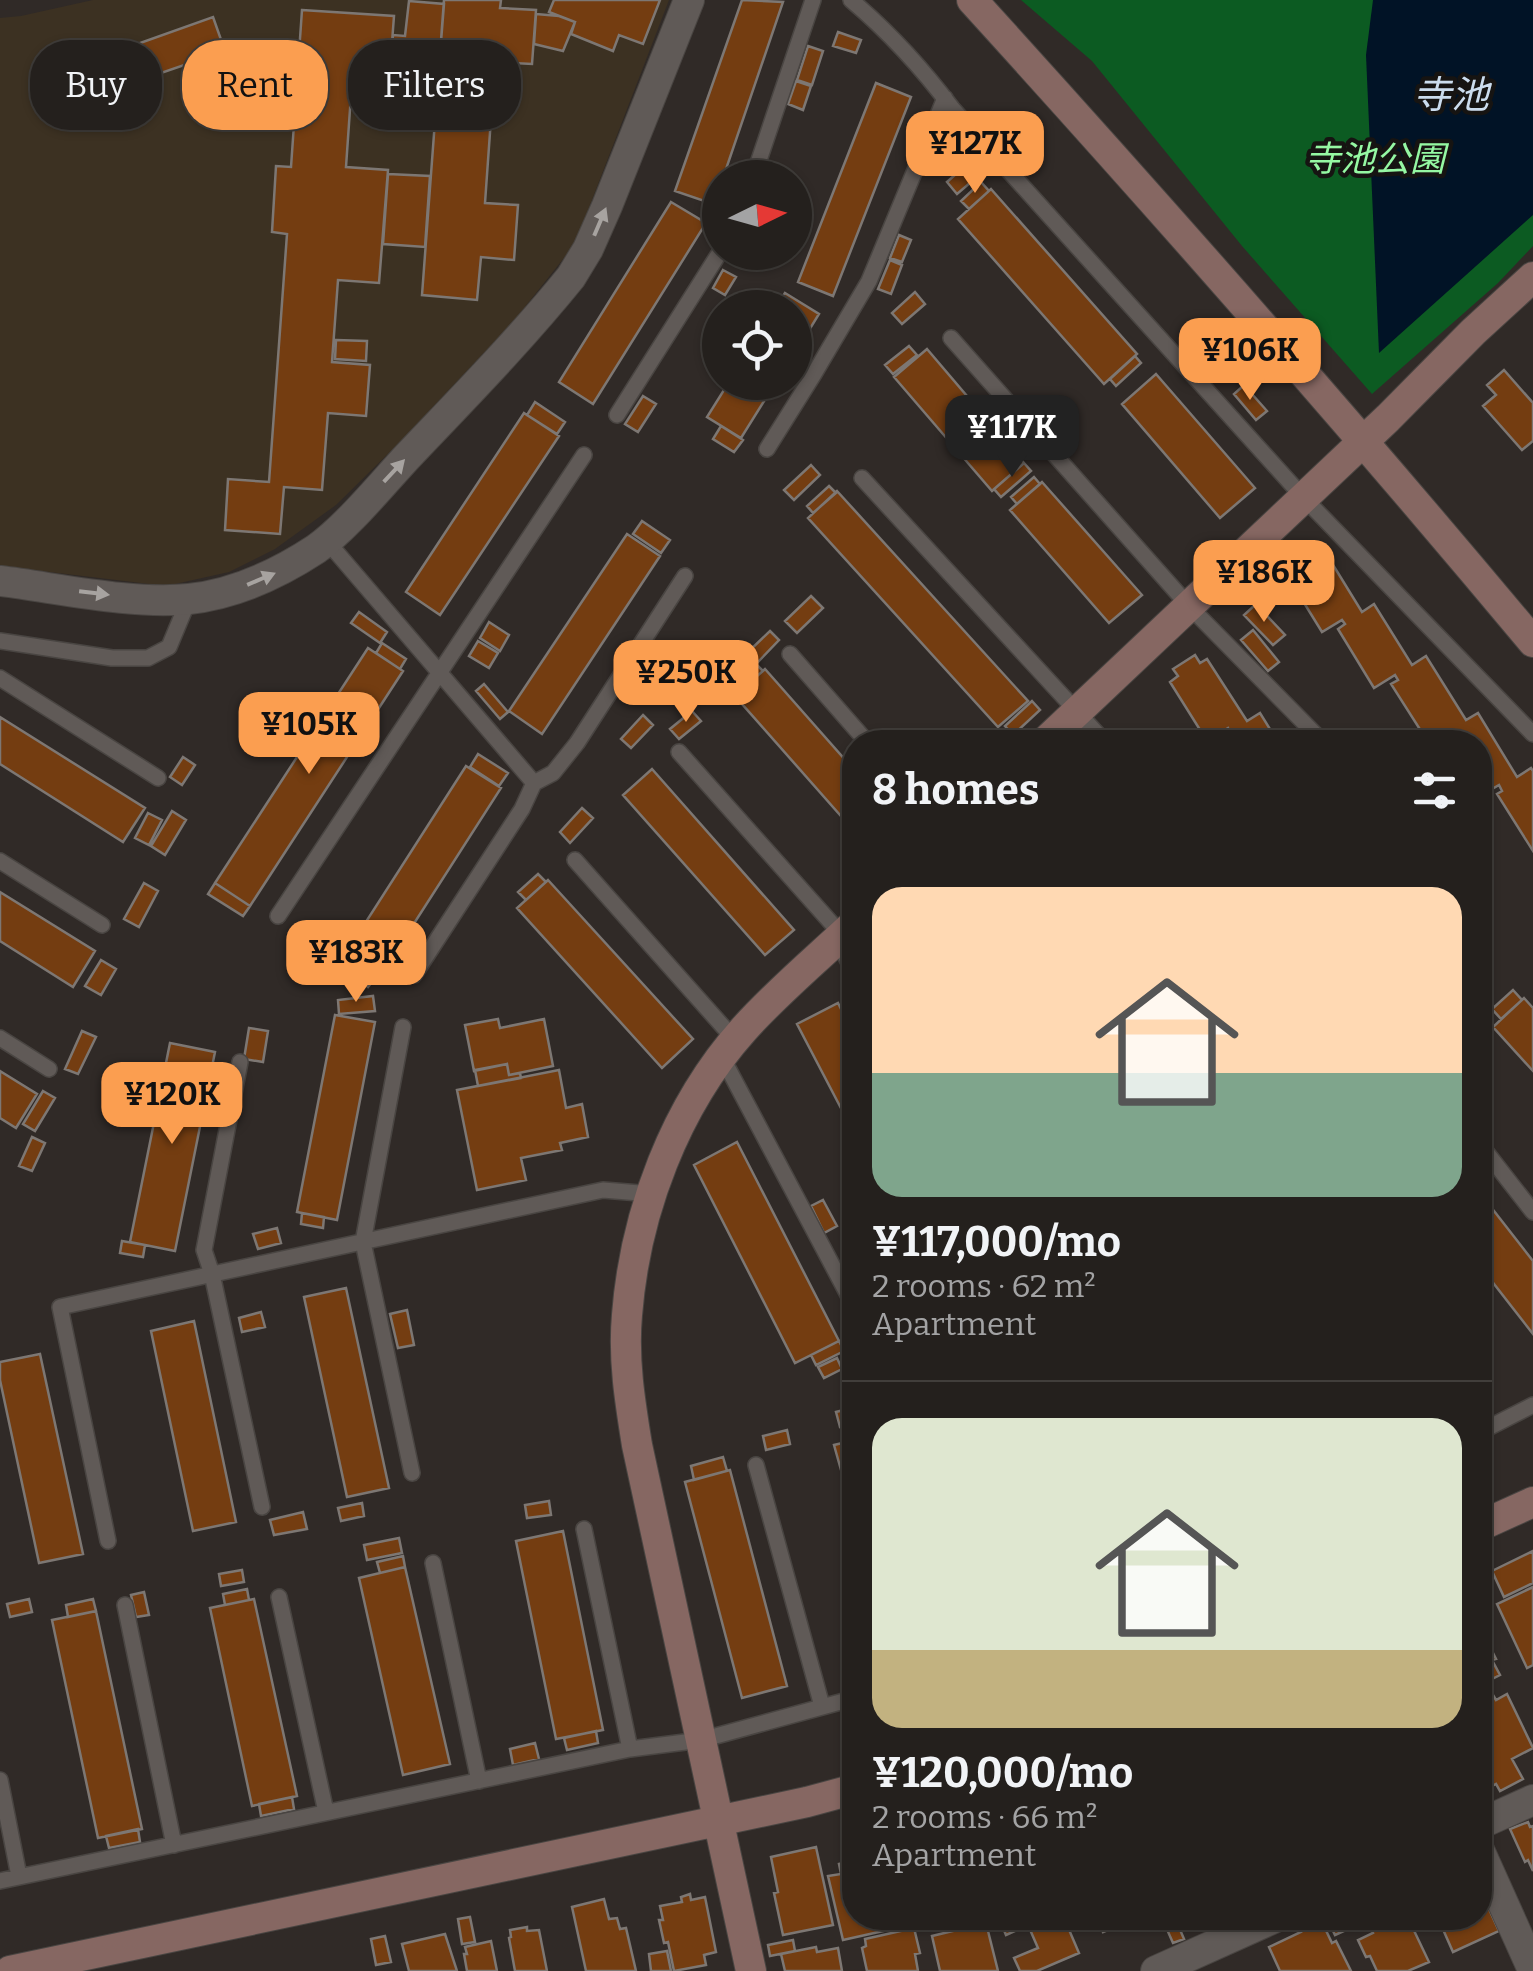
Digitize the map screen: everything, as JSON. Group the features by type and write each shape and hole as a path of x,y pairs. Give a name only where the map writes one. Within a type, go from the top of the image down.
{"street":[{"path":"0,581 136,598 189,599 238,589 276,573 326,540 434,429 572,277 588,249 689,0"},
{"path":"972,0 1363,442 1533,642"},
{"path":"1058,730 1533,276"},
{"path":"750,1971 637,1445 626,1358 626,1318 640,1231 679,1129 729,1048 842,935"},
{"path":"1492,1521 1533,1502"},
{"path":"10,1971 87,1963 842,1792"},
{"path":"1492,1819 1533,1800"},
{"path":"1492,1879 1533,1970"},
{"path":"1156,1971 1247,1930"}],"lane":[{"path":"759,160 813,0"},
{"path":"850,0 914,60 1303,497 1533,734"},
{"path":"766,449 869,281 945,98"},
{"path":"617,416 709,270"},
{"path":"951,338 1190,606 1311,730"},
{"path":"278,916 584,455"},
{"path":"862,478 1093,730"},
{"path":"326,540 534,783"},
{"path":"414,975 522,809 534,783 553,773 577,744 685,576"},
{"path":"0,640 112,658 148,658 169,648 189,599"},
{"path":"790,654 856,730"},
{"path":"0,678 158,778"},
{"path":"679,752 842,929"},
{"path":"575,860 729,1048 842,1281"},
{"path":"0,861 102,925"},
{"path":"403,1027 362,1242 412,1473"},
{"path":"0,1038 49,1069"},
{"path":"240,1062 204,1250 262,1508"},
{"path":"1492,1159 1533,1212"},
{"path":"108,1541 60,1307 603,1190 652,1194"},
{"path":"1492,1426 1533,1406"},
{"path":"756,1465 822,1706"},
{"path":"584,1529 630,1749"},
{"path":"433,1564 479,1781"},
{"path":"279,1597 326,1812"},
{"path":"125,1605 174,1845"},
{"path":"0,1881 630,1749 701,1740 842,1701"},
{"path":"0,1780 18,1876"}],"shaded area":[{"path":"93,0 669,0 575,244 513,322 336,505 275,549 229,572 166,586 0,566 0,18"}],"green space":[{"name":"寺池公園","path":"1021,0 1533,0 1533,246 1498,283 1372,394 1242,246 1092,61"}],"water":[{"name":"寺池","path":"1373,0 1533,0 1533,215 1379,353 1366,55"}],"building":[{"path":"444,0 501,0 500,8 536,10 532,64 521,63 521,40 441,40"},
{"path":"554,0 660,0 643,44 619,35 613,51 571,34 575,22 549,12"},
{"path":"742,0 783,2 729,160 702,160 702,200 675,191"},
{"path":"409,1 444,4 441,40 393,40 393,35 405,36"},
{"path":"302,10 394,16 392,40 348,40 346,167 388,170 379,283 338,280 332,362 370,365 366,416 328,413 322,490 284,487 280,534 225,530 228,479 269,482 287,234 272,232 276,166 291,167 294,130 328,130 328,40 300,40"},
{"path":"536,14 575,22 563,51 534,44"},
{"path":"213,17 221,40 182,40 182,66 162,73 162,40 148,40"},
{"path":"838,32 861,40 856,53 833,46"},
{"path":"808,46 823,51 812,85 797,80"},
{"path":"796,81 811,86 803,110 788,104"},
{"path":"876,83 911,97 833,296 798,282 803,270 812,270 812,246"},
{"path":"434,130 490,130 485,203 518,205 514,260 481,257 477,300 422,295"},
{"path":"966,165 977,177 957,194 947,182"},
{"path":"388,174 430,176 425,247 383,244"},
{"path":"981,182 989,191 969,209 961,201"},
{"path":"991,189 1137,354 1104,384 958,219"},
{"path":"671,202 702,221 702,229 593,404 559,382"},
{"path":"899,235 911,240 902,262 890,258"},
{"path":"890,260 902,265 891,294 878,289"},
{"path":"723,270 736,277 728,290 713,288"},
{"path":"915,292 925,304 902,324 892,313"},
{"path":"336,340 367,341 366,361 335,359"},
{"path":"909,346 917,355 893,374 885,365"},
{"path":"927,349 1024,463 992,491 894,377"},
{"path":"1135,356 1141,363 1116,386 1110,379"},
{"path":"1504,370 1533,403 1533,441 1522,450 1483,406 1496,395 1487,385"},
{"path":"1156,374 1255,488 1220,518 1122,404"},
{"path":"1244,385 1267,411 1256,420 1234,394"},
{"path":"643,396 656,404 638,432 625,424"},
{"path":"718,400 765,400 741,438 707,417"},
{"path":"535,402 565,422 557,434 527,415"},
{"path":"524,413 559,436 440,615 406,592"},
{"path":"721,426 743,440 734,452 713,439"},
{"path":"1024,463 1031,471 1001,497 994,489"},
{"path":"811,465 820,475 794,500 784,490"},
{"path":"1034,477 1040,484 1017,504 1011,497"},
{"path":"1042,482 1142,595 1109,623 1010,510"},
{"path":"829,486 836,493 813,513 807,506"},
{"path":"837,491 1028,701 998,727 808,518"},
{"path":"642,521 670,540 661,553 633,534"},
{"path":"627,534 660,556 542,734 509,711"},
{"path":"1322,547 1362,612 1374,604 1412,665 1426,656 1466,720 1478,713 1488,730 1420,730 1391,684 1398,680 1395,675 1374,688 1338,629 1345,624 1342,620 1322,632 1285,572 1290,568 1286,562 1309,548 1313,554"},
{"path":"811,596 823,608 797,633 785,621"},
{"path":"1256,604 1285,635 1273,645 1244,615"},
{"path":"359,612 387,632 380,643 351,623"},
{"path":"489,622 509,635 500,651 480,638"},
{"path":"1253,630 1279,662 1268,671 1241,640"},
{"path":"770,631 779,640 758,662 748,652"},
{"path":"478,641 498,653 489,668 469,656"},
{"path":"382,643 406,659 400,669 376,653"},
{"path":"368,648 403,671 250,906 215,883"},
{"path":"1195,655 1200,663 1207,659 1247,721 1260,713 1271,730 1200,730 1170,682 1178,676 1173,669"},
{"path":"755,663 763,671 742,689 734,681"},
{"path":"765,669 842,756 842,817 735,696"},
{"path":"484,684 508,712 500,719 476,691"},
{"path":"1032,701 1040,710 1018,730 1005,726"},
{"path":"692,711 701,721 679,739 670,729"},
{"path":"643,715 653,725 631,748 621,739"},
{"path":"0,717 145,808 123,842 0,764"},
{"path":"1492,736 1517,777 1531,768 1533,771 1533,851 1497,794 1502,791 1499,785 1492,789"},
{"path":"478,754 508,773 499,786 470,767"},
{"path":"183,757 195,765 182,785 170,777"},
{"path":"466,766 501,788 388,964 353,942"},
{"path":"652,769 794,930 765,955 623,795"},
{"path":"582,808 593,818 570,843 560,832"},
{"path":"172,811 186,820 165,855 151,846"},
{"path":"148,813 162,820 149,845 135,838"},
{"path":"538,874 546,882 526,900 518,892"},
{"path":"548,880 693,1039 662,1068 517,908"},
{"path":"144,883 158,891 139,927 124,919"},
{"path":"215,883 250,906 243,916 208,894"},
{"path":"0,892 95,951 73,987 0,941"},
{"path":"332,939 354,956 345,968 323,950"},
{"path":"356,957 378,975 368,987 346,969"},
{"path":"101,960 116,969 101,995 85,986"},
{"path":"1513,990 1522,1000 1501,1019 1492,1009"},
{"path":"373,996 375,1011 339,1014 338,1000"},
{"path":"1524,998 1533,1008 1533,1071 1493,1027"},
{"path":"838,1003 842,1011 842,1110 797,1024"},
{"path":"335,1015 375,1022 337,1220 297,1212"},
{"path":"498,1019 500,1028 544,1019 553,1066 509,1075 507,1064 474,1071 465,1025"},
{"path":"249,1028 268,1031 263,1062 244,1059"},
{"path":"82,1031 96,1037 78,1074 65,1069"},
{"path":"170,1043 215,1052 175,1251 130,1242"},
{"path":"507,1064 509,1075 520,1073 521,1078 478,1086 475,1070"},
{"path":"559,1070 566,1108 582,1104 588,1137 560,1143 562,1150 521,1158 526,1180 477,1190 457,1090"},
{"path":"0,1071 37,1094 16,1128 0,1118"},
{"path":"43,1091 55,1098 35,1131 23,1124"},
{"path":"32,1137 45,1143 32,1171 19,1166"},
{"path":"737,1142 839,1341 795,1363 694,1165"},
{"path":"823,1200 837,1226 824,1233 811,1206"},
{"path":"1492,1208 1533,1261 1533,1334 1492,1281"},
{"path":"302,1213 324,1217 323,1228 301,1224"},
{"path":"277,1228 281,1243 258,1249 253,1234"},
{"path":"122,1241 145,1245 143,1257 120,1253"},
{"path":"346,1288 389,1488 347,1497 304,1297"},
{"path":"407,1310 414,1345 398,1348 390,1314"},
{"path":"261,1312 265,1327 242,1332 239,1318"},
{"path":"194,1321 236,1522 193,1531 151,1331"},
{"path":"839,1341 842,1347 842,1352 816,1365 811,1355"},
{"path":"40,1354 83,1554 39,1563 0,1380 0,1362"},
{"path":"837,1358 842,1369 824,1378 818,1367"},
{"path":"842,1410 842,1426 840,1427 836,1412"},
{"path":"787,1430 790,1444 766,1450 763,1436"},
{"path":"842,1443 842,1474 834,1445"},
{"path":"723,1457 727,1471 694,1480 691,1466"},
{"path":"730,1470 787,1686 742,1698 685,1482"},
{"path":"549,1501 551,1515 527,1518 525,1505"},
{"path":"362,1503 364,1516 341,1521 338,1508"},
{"path":"303,1512 307,1529 274,1535 270,1520"},
{"path":"563,1531 603,1730 556,1739 516,1541"},
{"path":"399,1538 402,1553 367,1560 364,1545"},
{"path":"1533,1551 1533,1583 1504,1597 1492,1571"},
{"path":"403,1556 405,1567 380,1573 377,1562"},
{"path":"405,1567 450,1764 403,1775 359,1578"},
{"path":"242,1570 244,1582 221,1586 219,1574"},
{"path":"1533,1587 1533,1665 1527,1668 1497,1604"},
{"path":"247,1589 249,1600 225,1605 223,1594"},
{"path":"144,1592 149,1615 136,1617 131,1595"},
{"path":"29,1599 32,1612 10,1617 7,1604"},
{"path":"93,1599 96,1611 68,1617 66,1605"},
{"path":"254,1599 297,1796 252,1806 210,1608"},
{"path":"96,1611 142,1829 98,1838 52,1620"},
{"path":"1492,1660 1500,1675 1492,1679"},
{"path":"1507,1694 1533,1748 1512,1759 1523,1779 1500,1791 1496,1784 1492,1786 1492,1696 1496,1700"},
{"path":"596,1731 598,1743 567,1750 564,1738"},
{"path":"535,1743 539,1759 513,1765 510,1749"},
{"path":"292,1797 294,1809 261,1816 259,1804"},
{"path":"1528,1822 1533,1826 1533,1871 1510,1829"},
{"path":"138,1829 140,1842 109,1848 106,1836"},
{"path":"816,1847 833,1925 783,1935 771,1857"},
{"path":"842,1863 842,1930 888,1930 843,1940 828,1876 841,1874"},
{"path":"690,1894 691,1900 705,1897 716,1952 704,1955 706,1965 674,1971 659,1920 663,1920 660,1906 682,1902 681,1897"},
{"path":"604,1899 609,1919 617,1918 620,1929 626,1928 636,1971 586,1971 572,1907"},
{"path":"1492,1916 1499,1931 1453,1952 1443,1930 1492,1930"},
{"path":"470,1917 475,1942 462,1944 458,1919"},
{"path":"527,1927 527,1931 539,1930 547,1971 515,1971 510,1930"},
{"path":"914,1930 920,1953 915,1954 918,1971 867,1971 862,1948 866,1946 865,1939"},
{"path":"957,1930 988,1930 998,1971 940,1971 932,1936"},
{"path":"1030,1930 1069,1930 1079,1953 1037,1971 1020,1971 1014,1958 1038,1948"},
{"path":"1167,1930 1180,1930 1184,1939 1173,1943"},
{"path":"1326,1930 1351,1971 1280,1971 1269,1947 1301,1932"},
{"path":"1372,1930 1414,1930 1429,1962 1408,1971 1377,1971 1358,1940 1373,1933"},
{"path":"445,1934 457,1971 409,1971 402,1944"},
{"path":"385,1936 391,1962 376,1965 371,1939"},
{"path":"793,1940 795,1951 770,1956 768,1945"},
{"path":"491,1941 497,1971 467,1971 465,1947"},
{"path":"816,1947 817,1952 838,1948 842,1971 785,1971 781,1954"},
{"path":"667,1951 671,1971 651,1971 649,1954"}]}
